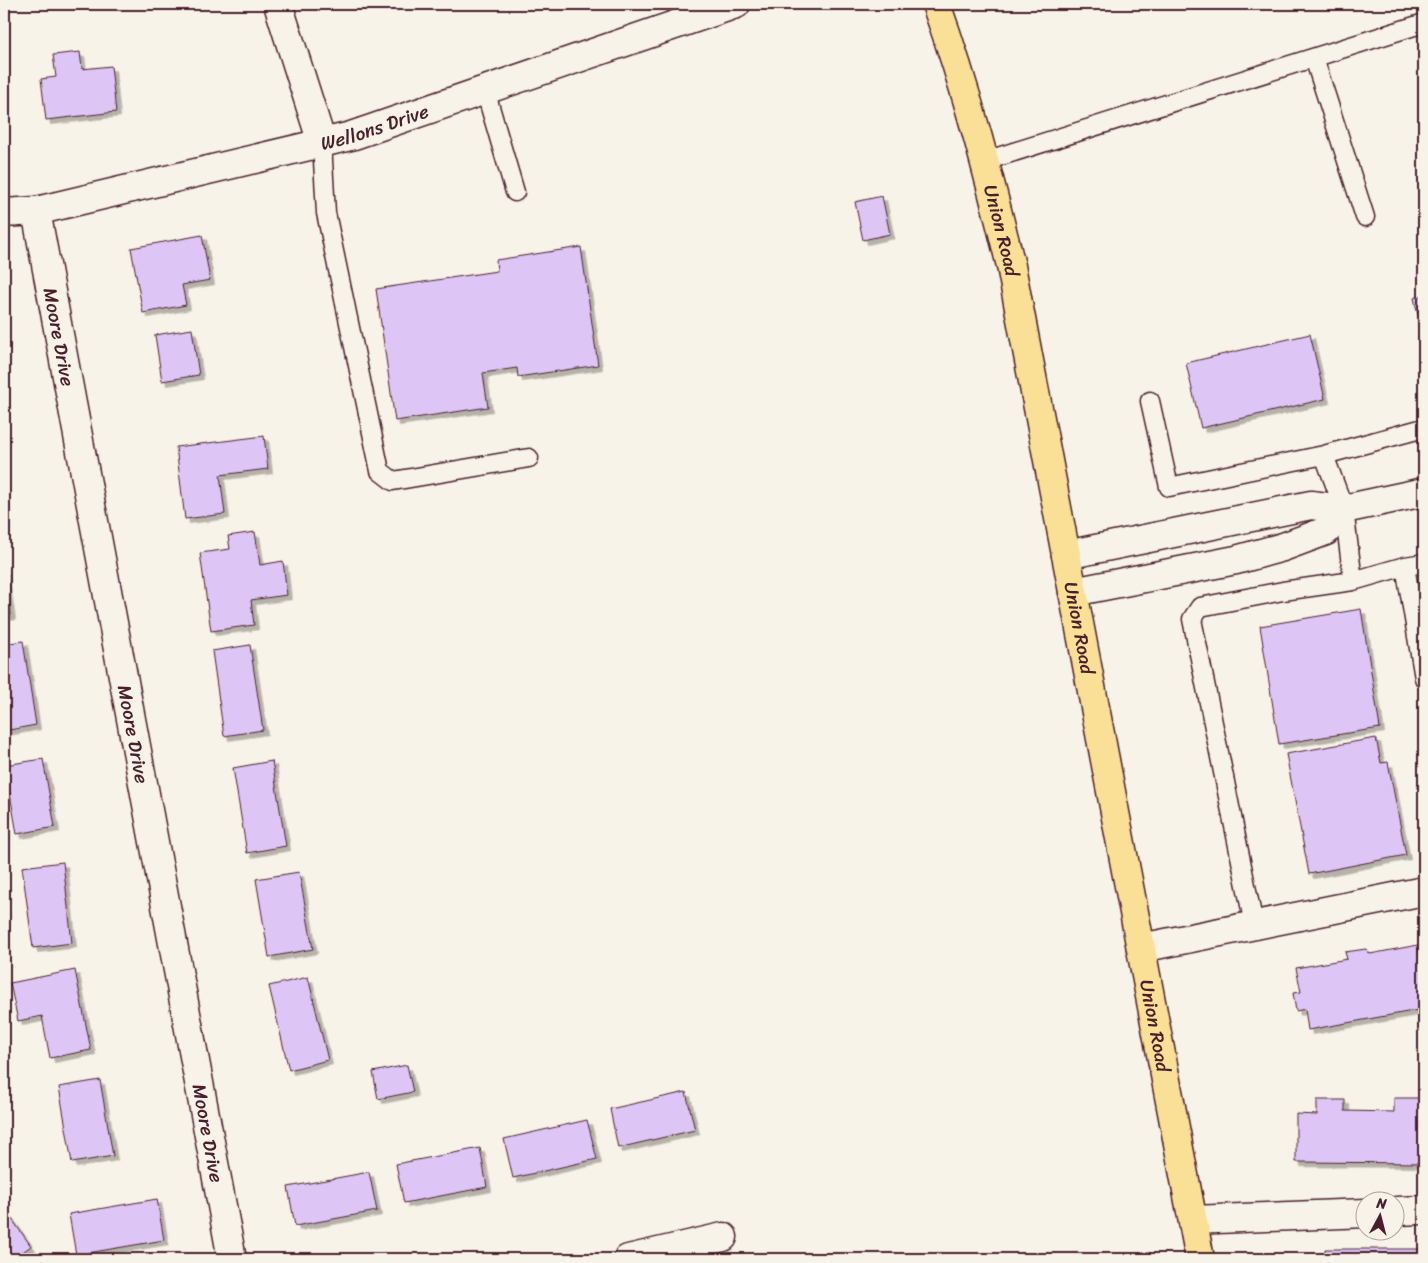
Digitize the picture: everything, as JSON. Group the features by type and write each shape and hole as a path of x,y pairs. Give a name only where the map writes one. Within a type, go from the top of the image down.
{"main road":[{"name":"Union Road","path":"941,5 986,161 1010,266 1200,1259"}],"street":[{"path":"278,4 322,143"},
{"name":"Wellons Drive","path":"4,213 36,210 351,136 736,4"},
{"name":"Moore Drive","path":"36,210 232,1259"},
{"path":"1066,555 1311,505 1344,509 1424,492"},
{"path":"1073,592 1236,560 1283,547 1326,531 1344,509"},
{"path":"1141,948 1424,891"},
{"path":"1406,1211 1424,1210"},
{"path":"1193,1220 1356,1213"},
{"path":"628,1259 723,1237"}],"lane":[{"path":"986,161 1424,23"},
{"path":"1314,58 1365,217"},
{"path":"485,90 516,192"},
{"path":"322,143 326,213 380,471 393,481 529,458"},
{"path":"1150,401 1169,487 1324,456 1424,428"},
{"path":"1324,456 1344,509 1353,582"},
{"path":"1254,925 1192,619 1200,607 1283,591 1353,582 1405,566 1424,563"},
{"path":"1405,566 1424,678"}],"building":[{"path":"80,52 82,69 111,66 116,112 46,120 41,79 56,77 53,55"},
{"path":"882,196 890,234 863,240 855,202"},
{"path":"202,235 210,280 182,285 186,305 143,313 131,248"},
{"path":"581,247 598,365 518,377 517,368 483,373 488,407 395,421 376,289 497,271 496,260"},
{"path":"1424,295 1424,340 1414,298"},
{"path":"192,329 199,375 162,381 155,335"},
{"path":"1310,334 1325,399 1201,428 1186,363"},
{"path":"264,436 268,469 220,475 225,514 185,519 176,447"},
{"path":"255,532 260,565 283,561 287,595 251,600 254,625 211,631 200,553 230,549 228,536"},
{"path":"4,569 11,615 4,616"},
{"path":"1361,609 1380,728 1279,744 1260,626"},
{"path":"23,641 36,725 4,731 4,644"},
{"path":"250,645 263,730 224,736 212,651"},
{"path":"1376,738 1381,763 1388,762 1406,855 1309,874 1286,754"},
{"path":"43,759 55,827 17,834 5,765"},
{"path":"272,761 286,846 247,853 233,768"},
{"path":"63,862 72,943 33,948 22,867"},
{"path":"299,872 313,949 269,957 256,879"},
{"path":"1418,945 1424,982 1424,1009 1308,1030 1305,1009 1296,1011 1293,993 1301,992 1296,968 1347,959 1345,952 1366,949 1370,954"},
{"path":"75,970 91,1050 50,1058 42,1016 18,1021 10,983"},
{"path":"308,977 328,1060 289,1070 269,986"},
{"path":"407,1065 413,1092 378,1099 373,1072"},
{"path":"100,1080 113,1156 72,1163 59,1087"},
{"path":"686,1092 695,1130 618,1148 610,1109"},
{"path":"1394,1098 1424,1098 1424,1163 1296,1162 1296,1114 1317,1115 1317,1100 1345,1100 1345,1111 1394,1112"},
{"path":"587,1120 597,1159 513,1178 504,1139"},
{"path":"480,1148 487,1187 404,1203 396,1164"},
{"path":"369,1172 377,1211 295,1226 288,1187"},
{"path":"157,1199 164,1240 76,1255 69,1214"},
{"path":"4,1208 31,1246 13,1259 4,1259"},
{"path":"1325,1249 1424,1249 1424,1259 1325,1259"}]}
